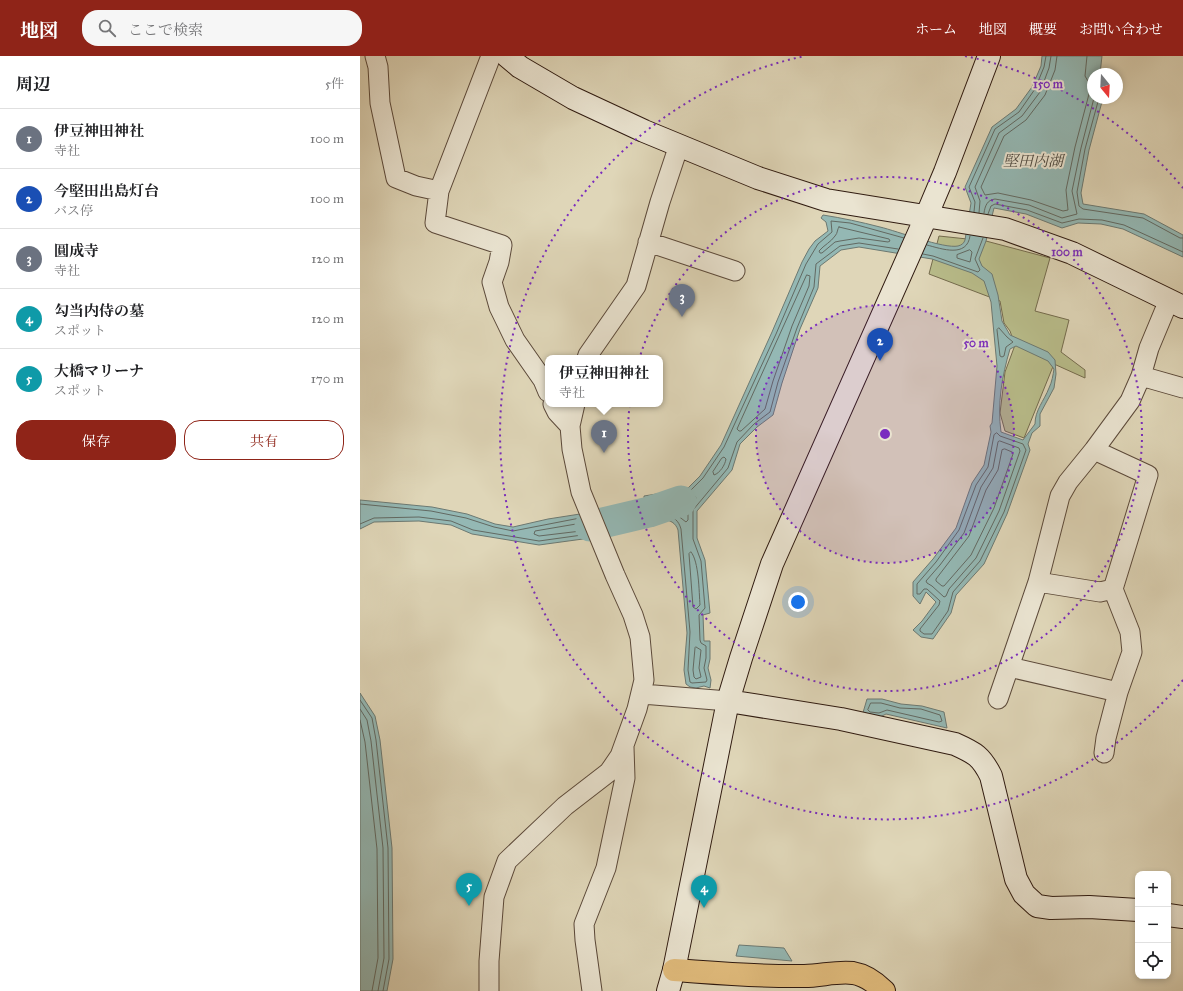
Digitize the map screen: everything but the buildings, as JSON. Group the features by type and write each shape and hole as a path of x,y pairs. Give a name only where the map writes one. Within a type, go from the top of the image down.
{"highway":[{"path":"671,981 735,974 805,976 843,972 864,976 876,983 884,991"},
{"path":"805,976 816,983 853,988 860,991"}],"street":[{"path":"375,56 378,67 380,103 396,178 416,186 438,191"},
{"path":"491,56 438,191 435,223 502,245 499,262 492,282 499,307 515,340 545,385"},
{"path":"507,56 520,67 573,98 644,131 758,178 826,200 922,225 965,223 1005,229 1072,253 1176,303 1148,348 1141,376 1130,401 1068,482 1060,496 1038,582 998,699"},
{"path":"671,981 728,701 740,658 772,564 945,172 989,56"},
{"path":"588,355 608,324 636,286 660,202 679,145"},
{"path":"648,242 735,271"},
{"path":"1141,376 1183,388"},
{"path":"554,407 557,412 570,426"},
{"path":"489,991 489,961 494,897 507,861 565,806 609,772 620,756 642,694 644,680 640,637 633,615 581,492 576,471 570,426 574,407"},
{"path":"1094,450 1148,475 1113,589 1130,632 1132,652 1118,692 1106,738 1104,753"},
{"path":"1038,582 1100,592 1113,589"},
{"path":"1009,667 1118,692"},
{"path":"642,694 728,701 841,719 955,744 971,751 984,761 991,776 1016,879 1024,894 1036,906 1050,908 1089,907 1135,910"},
{"path":"592,991 584,924 606,868 625,778 624,746"},
{"path":"1171,915 1183,917"}],"green space":[{"path":"939,236 986,241 1050,258 1035,311 1069,320 1061,352 1085,370 1085,378 1054,364 1024,438 1005,431 1000,413 1005,372 1015,345 1010,331 1004,323 1000,301 929,274"}],"water":[{"name":"堅田内湖","path":"1042,56 1102,56 1101,68 1087,68 1087,104 1101,104 1089,150 1081,193 1083,204 1144,214 1183,235 1183,257 1123,229 1101,224 1078,223 1062,228 1026,214 994,208 986,241 979,259 982,266 992,274 998,295 1002,321 1010,335 1048,352 1055,360 1056,374 1054,388 1040,414 1040,426 1032,433 1028,444 1030,450 1007,514 984,564 956,595 951,613 933,639 921,637 913,630 922,621 936,602 926,592 920,604 913,596 913,582 933,559 956,528 972,483 984,465 991,432 990,426 992,423 997,366 991,302 984,281 972,273 932,259 859,247 841,250 820,266 818,288 800,329 773,415 757,427 740,444 732,470 697,511 697,538 705,560 710,613 703,615 704,641 710,641 710,659 708,668 711,680 710,688 704,686 696,688 690,687 686,684 684,670 687,633 678,530 676,525 668,520 658,519 642,521 637,504 644,500 644,496 687,489 700,476 721,445 802,262 815,241 828,231 826,222 821,218 823,215 873,225 942,245 961,245 965,240 971,203 965,187 992,127 1016,109 1032,87 1041,66","holes":["1016,346 1048,361 1054,369 1050,386 1038,410 1035,424 1023,440 1001,432 1001,390 1010,349"]},
{"path":"360,500 432,507 467,514 495,524 513,527 548,519 580,514 602,514 628,508 632,521 583,539 539,545 472,534 451,525 419,521 374,522 360,529"},
{"path":"360,693 375,716 380,740 392,848 393,959 387,991 360,991"},
{"path":"867,699 882,699 901,704 922,706 944,712 947,728 886,714 880,717 862,716"},
{"path":"739,945 784,948 792,961 736,956"}],"waterway":[{"path":"590,526 649,512 681,501"}],"place":[{"name":"圓成寺","path":"682,317"},
{"name":"今堅田出島灯台","path":"880,361"},
{"name":"伊豆神田神社","path":"604,453"},
{"name":"大橋マリーナ","path":"469,906"},
{"name":"勾当内侍の墓","path":"704,908"}]}
